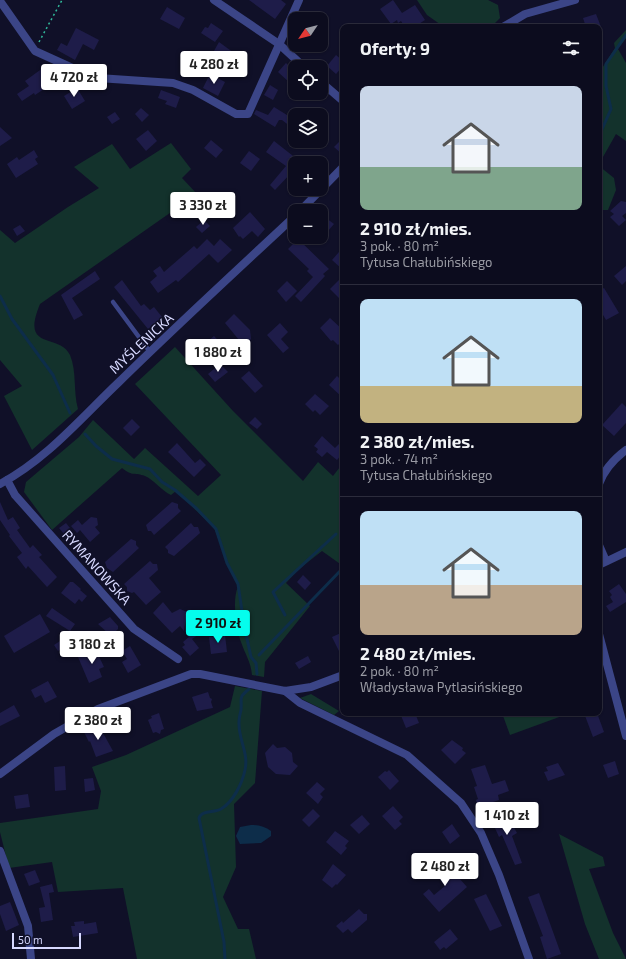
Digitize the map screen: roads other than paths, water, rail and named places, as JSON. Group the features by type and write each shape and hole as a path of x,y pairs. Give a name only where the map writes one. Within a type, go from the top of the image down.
{"street":[{"path":"214,0 279,44 296,60"},
{"path":"0,1 35,51 79,72 98,78 173,83 193,90 236,114 248,114 299,0"},
{"path":"508,24 526,14 575,0"},
{"path":"328,88 340,98"},
{"path":"307,204 340,170"},
{"name":"MYŚLENICKA","path":"4,482 35,462 56,445 150,352 288,223"},
{"path":"602,478 616,457 626,450"},
{"name":"RYMANOWSKA","path":"4,482 134,629 178,659"},
{"path":"602,563 626,552"},
{"path":"602,645 626,736"},
{"path":"0,774 54,734 98,709 191,674 224,678 285,691 311,687 340,676"},
{"path":"285,691 300,704 407,755 461,803 481,833 499,875 529,959"},
{"path":"0,851 28,926 31,959"}],"lane":[{"path":"113,302 150,352"}],"water":[{"path":"251,825 264,827 271,831 271,836 261,843 240,844 236,836 240,827"}],"waterway":[{"path":"602,129 611,109 606,86 606,64 626,35"},
{"path":"0,296 12,319 53,375 70,413"},
{"path":"85,434 96,446 112,459 150,469 162,482 175,490 197,509 216,529 227,563 238,584 244,625 251,657 256,663 257,674"},
{"path":"285,615 273,592 336,534"},
{"path":"259,655 340,571"},
{"path":"225,959 224,942 199,818 205,813 221,809 225,806 233,797 242,781 246,758 240,734 239,720 241,698 249,689"}]}
